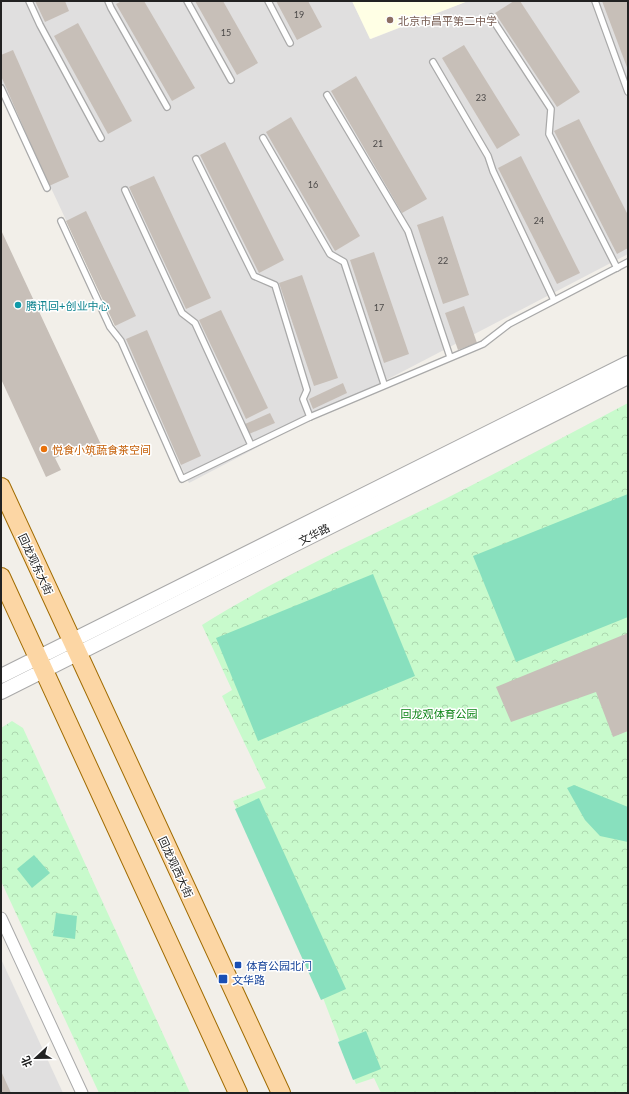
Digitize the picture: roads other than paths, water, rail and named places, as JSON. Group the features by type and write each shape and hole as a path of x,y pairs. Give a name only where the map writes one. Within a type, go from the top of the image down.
{"main road":[{"name":"回龙观东大街","path":"1,487 75,647"},
{"path":"1,577 238,1093"},
{"name":"回龙观西大街","path":"75,647 281,1093"}],"street":[{"name":"文华路","path":"75,647 628,363"},
{"name":"文华路","path":"1,692 41,664 628,377"},
{"name":"文华路","path":"1,676 41,664"},
{"path":"1,918 82,1093"}],"lane":[{"path":"29,1 40,25 101,138"},
{"path":"108,1 167,107"},
{"path":"187,1 231,80"},
{"path":"268,1 290,43"},
{"path":"595,1 628,92"},
{"path":"491,17 551,109 549,134 617,268"},
{"path":"433,62 488,156 493,171 554,300"},
{"path":"1,88 47,188"},
{"path":"327,95 408,231 450,358"},
{"path":"263,138 330,254 344,262 384,384"},
{"path":"196,159 254,276 275,286 307,390 302,399 310,417"},
{"path":"125,190 182,313 195,323 251,445"},
{"path":"61,221 110,327 121,341 182,478 310,417 384,384 483,344 509,324 628,262"}],"place":[{"name":"北京市昌平第二中学","path":"390,20"},
{"name":"腾讯回+创业中心","path":"18,305"},
{"name":"悦食小筑蔬食茶空间","path":"44,449"},
{"name":"体育公园北门","path":"238,965"},
{"name":"文华路","path":"223,979"}],"park label":[{"name":"回龙观体育公园","path":"439,713"}]}
